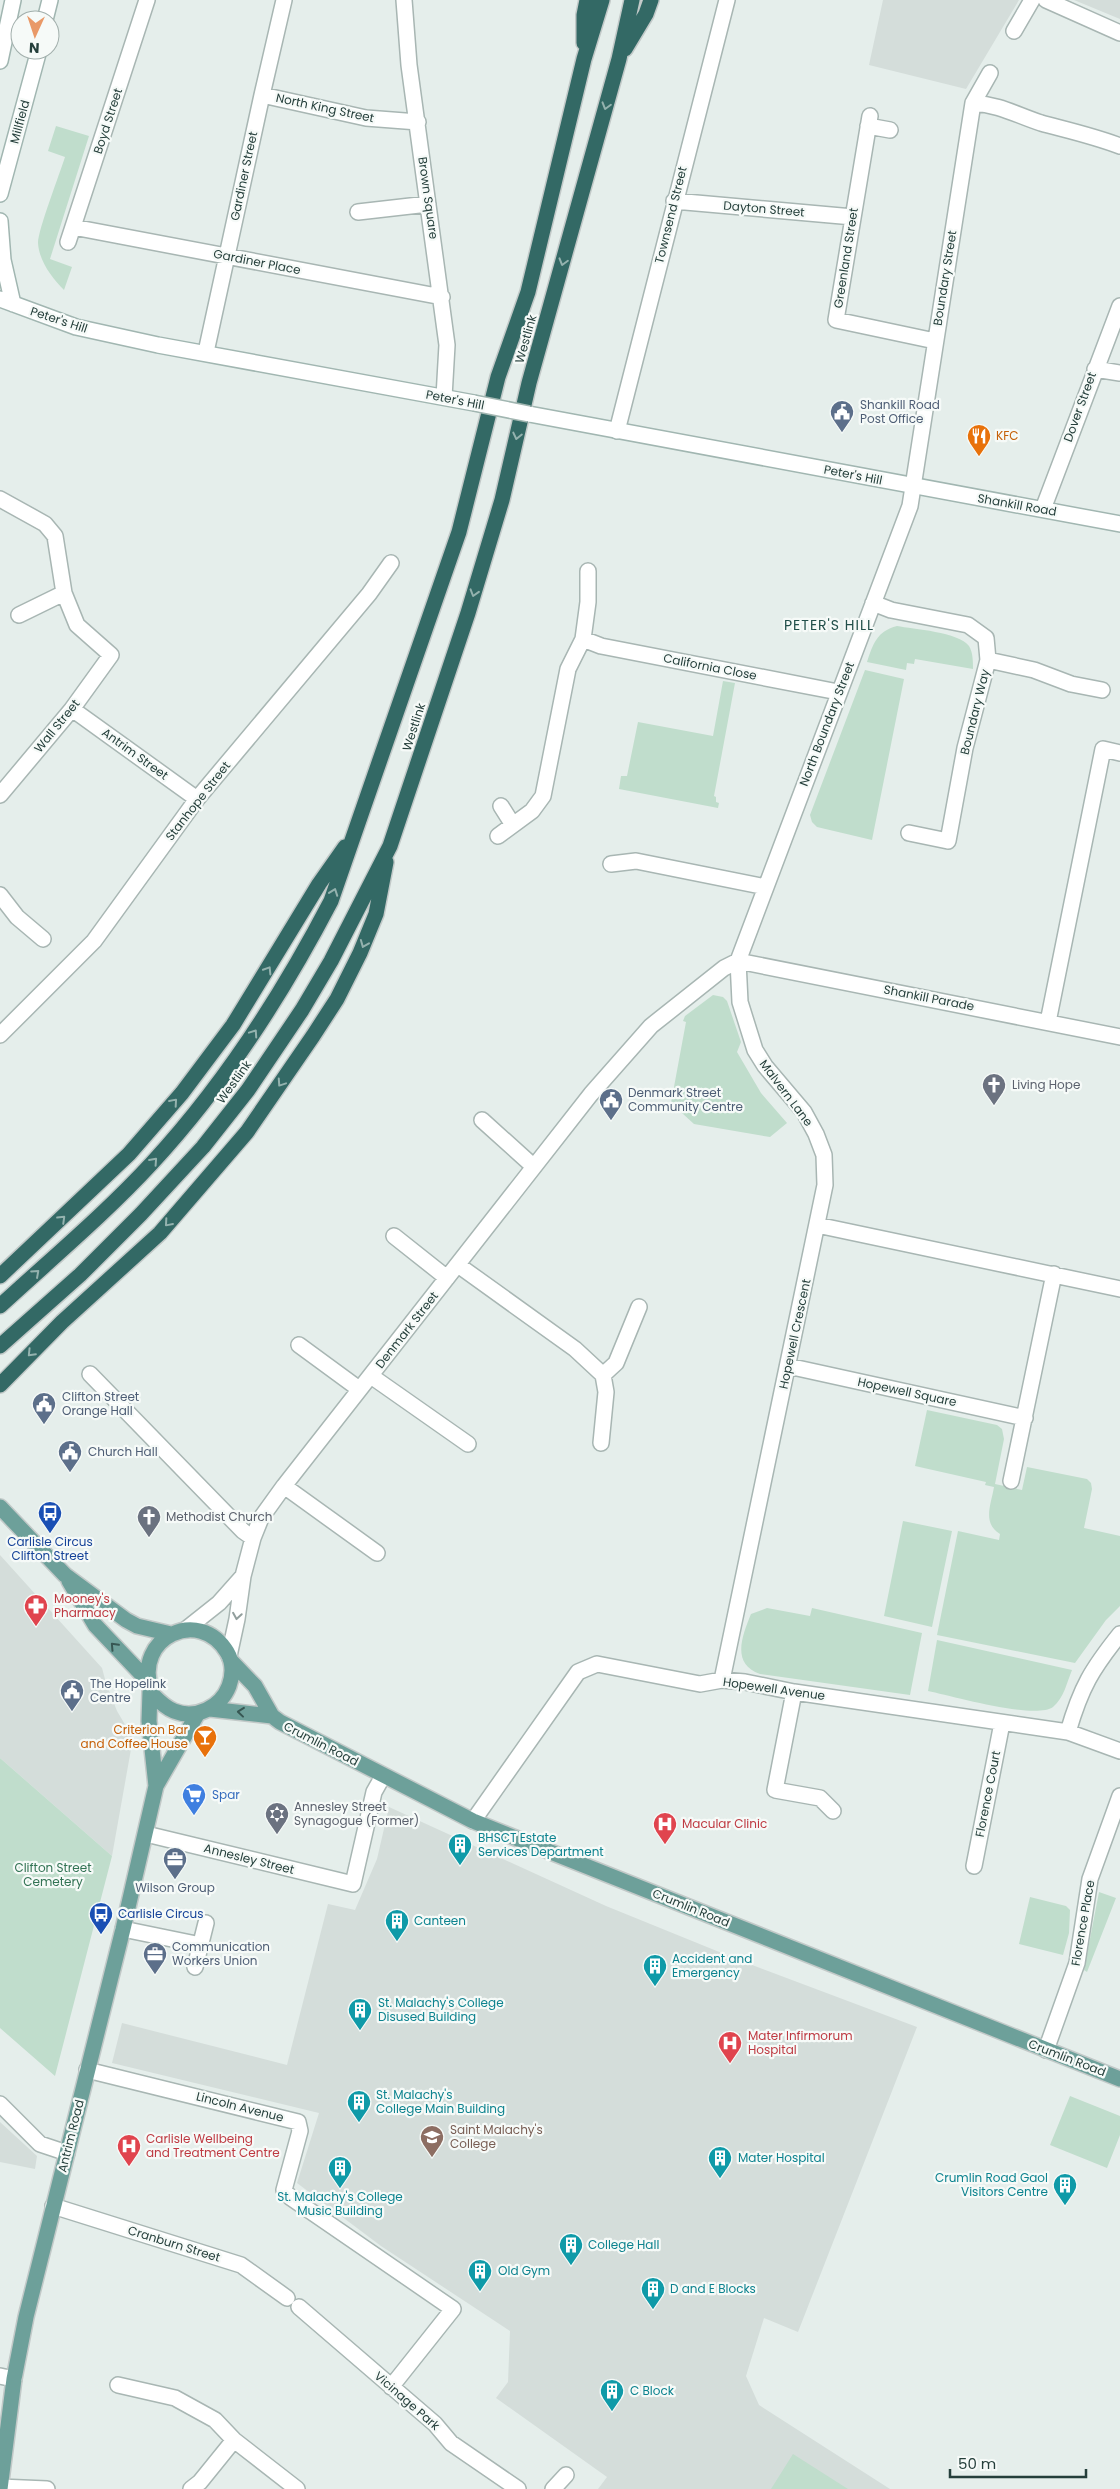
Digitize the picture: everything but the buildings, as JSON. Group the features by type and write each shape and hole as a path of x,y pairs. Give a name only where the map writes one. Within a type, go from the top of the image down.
{"highway":[{"path":"584,60 584,15 587,0"},
{"name":"Westlink","path":"0,1306 103,1212 152,1163 202,1105 237,1059 301,958 331,900 459,532 498,377 528,292 584,60 602,0"},
{"name":"Westlink","path":"0,1346 80,1275 142,1214 203,1147 248,1090 302,1010 331,961 390,846 468,613 499,509 529,383 619,58 632,0"},
{"path":"619,58 646,14 651,0"},
{"path":"0,1276 129,1154 182,1093 233,1025 319,884 357,829"},
{"path":"0,1385 62,1322 160,1233 247,1132 327,1014 360,954 376,914 390,846"}],"main road":[{"path":"0,1507 65,1575 126,1620 137,1626 178,1632 199,1630 211,1635 222,1644 230,1659 231,1678 226,1694 204,1711 186,1714 174,1711 163,1705 149,1686 95,1626 65,1575"},
{"path":"149,1686 148,1667 152,1653 160,1642 178,1632"},
{"name":"Crumlin Road","path":"230,1659 255,1686 272,1716 280,1722 473,1821 1120,2079"},
{"name":"Antrim Road","path":"0,2488 7,2377 26,2317 54,2206 123,1930 156,1786 149,1721 149,1686"},
{"name":"Antrim Road","path":"156,1786 204,1711"},
{"name":"Crumlin Road","path":"204,1711 272,1716"}],"street":[{"path":"0,61 13,0"},
{"name":"Boyd Street","path":"68,242 147,0"},
{"name":"Gardiner Street","path":"206,352 284,0"},
{"name":"Brown Square","path":"404,0 409,66 442,297 447,345 444,397"},
{"name":"Townsend Street","path":"617,431 674,201 727,0"},
{"path":"1014,31 1032,0"},
{"path":"1046,0 1120,33"},
{"name":"Millfield","path":"0,194 36,60"},
{"name":"Boundary Street","path":"914,487 973,103 990,73"},
{"name":"North King Street","path":"262,94 366,118 418,122"},
{"path":"973,103 995,105 1039,122 1091,135 1120,146"},
{"name":"Greenland Street","path":"890,130 869,121 836,320 935,342"},
{"name":"Dayton Street","path":"674,201 853,217"},
{"path":"358,212 428,204"},
{"path":"0,220 6,302"},
{"name":"Gardiner Place","path":"73,227 442,297"},
{"name":"Peter's Hill","path":"6,302 76,327 914,487"},
{"name":"Dover Street","path":"1043,510 1120,306"},
{"path":"1095,369 1120,373"},
{"name":"Shankill Road","path":"914,487 1120,524"},
{"name":"North Boundary Street","path":"738,961 838,692 874,603 910,506 914,487"},
{"path":"0,499 45,524 55,536 64,593 19,615"},
{"name":"Stanhope Street","path":"0,1035 94,941 198,799 369,594 391,563"},
{"path":"498,836 532,811 543,796 568,669 583,639 588,602 588,571"},
{"name":"Wall Street","path":"3,787 72,709 111,655 77,624 64,593"},
{"path":"874,603 891,610 968,625 986,638 988,660"},
{"name":"California Close","path":"583,639 601,646 838,692"},
{"name":"Boundary Way","path":"909,833 948,841 965,748 988,660 1034,670 1071,684 1102,690"},
{"name":"Antrim Street","path":"72,709 198,799"},
{"path":"1048,1022 1103,749 1120,753"},
{"path":"501,806 513,825"},
{"path":"611,864 636,861 766,886"},
{"path":"0,895 17,917 43,939"},
{"name":"Shankill Parade","path":"738,961 1120,1037"},
{"name":"Denmark Street","path":"230,1659 238,1619 243,1576 253,1538 262,1518 284,1486 591,1094 651,1026 724,968 738,961"},
{"name":"Malvern Lane","path":"738,961 740,1002 755,1050 765,1066 804,1112 816,1134 824,1155 825,1184 818,1225"},
{"path":"482,1120 533,1166"},
{"path":"818,1225 1120,1289"},
{"name":"Hopewell Crescent","path":"722,1680 818,1225"},
{"path":"394,1236 447,1278"},
{"path":"458,1265 575,1349 603,1375 606,1392 601,1443"},
{"path":"1011,1481 1054,1274"},
{"path":"603,1375 616,1363 640,1307"},
{"path":"299,1345 359,1389"},
{"name":"Hopewell Square","path":"788,1366 1025,1418"},
{"path":"90,1374 243,1531 253,1538"},
{"path":"371,1376 468,1444"},
{"path":"284,1486 377,1553"},
{"name":"Denmark Street","path":"178,1632 219,1603 243,1576"},
{"path":"1068,1732 1075,1706 1092,1670 1120,1634"},
{"name":"Hopewell Avenue","path":"473,1821 578,1672 597,1664 700,1684 722,1680 1068,1732 1120,1751"},
{"path":"794,1692 775,1790 820,1798 833,1811"},
{"name":"Florence Court","path":"974,1866 1002,1723"},
{"name":"Annesley Street","path":"146,1834 353,1884 374,1792 383,1776"},
{"name":"Florence Place","path":"1046,2050 1077,1963 1090,1879 1120,1796"},
{"path":"195,1967 206,1923"},
{"path":"123,1930 201,1944"},
{"name":"Lincoln Avenue","path":"87,2070 298,2122 300,2131 284,2190 290,2197 453,2309 391,2387"},
{"path":"0,2104 40,2144 66,2153"},
{"name":"Cranburn Street","path":"54,2206 241,2265 293,2303"},
{"name":"Vicinage Park","path":"293,2303 435,2424 451,2443 518,2489"},
{"path":"118,2385 175,2398 214,2420 234,2440 296,2489"},
{"path":"191,2489 200,2482 234,2440"},
{"path":"553,2489 566,2475"},
{"path":"0,2488 47,2489"}],"shaded area":[{"path":"883,0 1019,0 966,89 869,65"},
{"path":"1074,0 1120,0 1120,19"},
{"path":"0,1555 102,1668 117,1711 133,1738 112,1856 0,1758"},
{"path":"389,1807 606,1906 739,1960 917,2027 798,2332 764,2318 746,2376 759,2405 890,2489 598,2489 607,2477 496,2398 508,2382 510,2331 381,2246 297,2183 319,2113 112,2063 122,2023 287,2065 328,1904 355,1910 377,1859"},
{"path":"0,2122 37,2156 35,2169 0,2162"}],"green space":[{"path":"56,126 89,136 50,259 72,267 64,290 47,269 38,243 45,214 65,157 48,151"},
{"path":"897,626 946,634 964,641 971,651 973,669 915,659 914,664 907,663 906,670 867,662 874,644 880,635 890,628"},
{"path":"865,670 904,679 872,840 817,827 812,822 810,815"},
{"path":"723,681 735,683 714,796 716,797 716,802 719,803 718,808 619,789 621,776 627,776 638,722 713,736"},
{"path":"713,995 723,997 727,1001 741,1042 737,1052 761,1093 787,1123 770,1137 694,1124 671,1103 686,1022 683,1021 685,1016"},
{"path":"927,1410 997,1425 1002,1429 1004,1439 995,1484 1022,1490 1027,1467 1087,1479 1091,1483 1092,1489 1084,1528 1120,1536 1120,1606 1106,1620 1075,1663 937,1635 958,1531 999,1540 1000,1534 994,1530 989,1519 994,1487 985,1485 986,1482 915,1466"},
{"path":"903,1521 952,1531 932,1627 884,1616"},
{"path":"767,1608 810,1616 812,1608 922,1633 910,1695 760,1674 751,1669 745,1664 742,1656 742,1640 751,1614"},
{"path":"937,1640 1072,1670 1065,1690 1053,1707 1029,1711 973,1702 928,1691"},
{"name":"Clifton Street Cemetery","path":"0,1758 112,1856 55,2076 0,2028"},
{"path":"1099,1892 1116,1898 1087,1972 1084,1970"},
{"path":"1030,1897 1066,1906 1070,1910 1069,1933 1063,1955 1019,1944"},
{"path":"1070,2096 1120,2116 1120,2135 1107,2168 1050,2145"},
{"path":"793,2454 848,2489 771,2489"}],"place":[{"name":"Shankill Road Post Office","path":"842,433"},
{"name":"KFC","path":"979,457"},
{"name":"Living Hope","path":"994,1106"},
{"name":"Denmark Street Community Centre","path":"611,1121"},
{"name":"Clifton Street Orange Hall","path":"44,1425"},
{"name":"Church Hall","path":"70,1473"},
{"name":"Carlisle Circus Clifton Street","path":"50,1534"},
{"name":"Methodist Church","path":"149,1538"},
{"name":"Mooney's Pharmacy","path":"36,1627"},
{"name":"The Hopelink Centre","path":"72,1712"},
{"name":"Criterion Bar and Coffee House","path":"205,1758"},
{"name":"Spar","path":"194,1816"},
{"name":"Annesley Street Synagogue (Former)","path":"277,1835"},
{"name":"Macular Clinic","path":"665,1845"},
{"name":"BHSCT Estate Services Department","path":"460,1866"},
{"name":"Wilson Group","path":"175,1880"},
{"name":"Carlisle Circus","path":"101,1935"},
{"name":"Canteen","path":"397,1942"},
{"name":"Communication Workers Union","path":"155,1975"},
{"name":"Accident and Emergency","path":"655,1987"},
{"name":"St. Malachy's College Disused Building","path":"360,2031"},
{"name":"Mater Infirmorum Hospital","path":"730,2064"},
{"name":"St. Malachy's College Main Building","path":"359,2123"},
{"name":"Saint Malachy's College","path":"432,2158"},
{"name":"Carlisle Wellbeing and Treatment Centre","path":"129,2167"},
{"name":"Mater Hospital","path":"720,2179"},
{"name":"St. Malachy's College Music Building","path":"340,2189"},
{"name":"Crumlin Road Gaol Visitors Centre","path":"1065,2206"},
{"name":"College Hall","path":"571,2266"},
{"name":"Old Gym","path":"480,2292"},
{"name":"D and E Blocks","path":"653,2310"},
{"name":"C Block","path":"612,2412"}],"district":[{"name":"PETER'S HILL","path":"829,625"}]}
